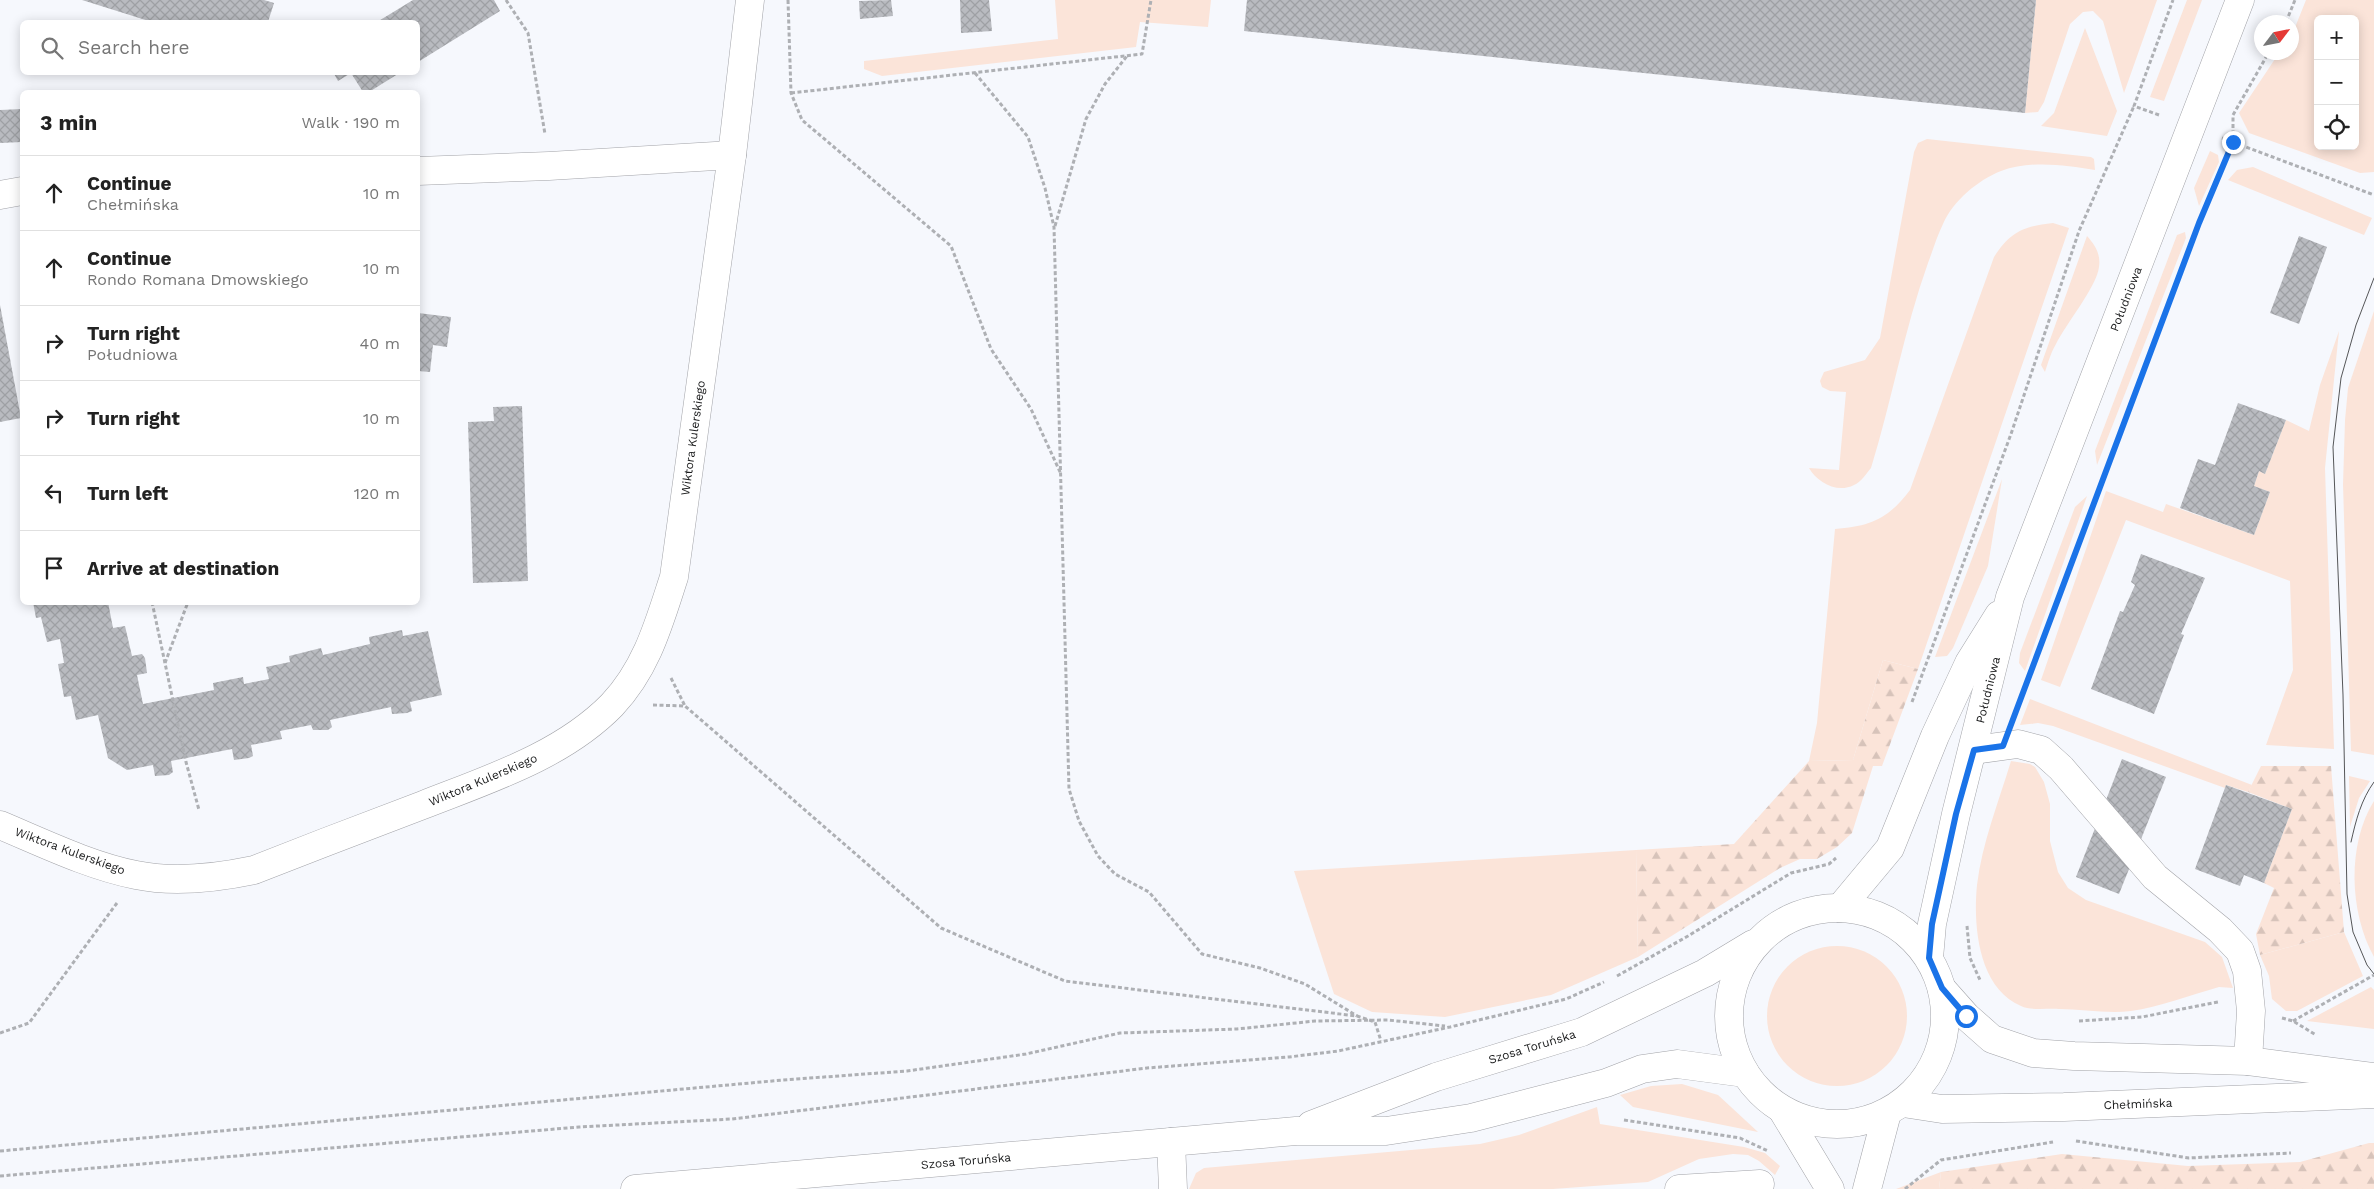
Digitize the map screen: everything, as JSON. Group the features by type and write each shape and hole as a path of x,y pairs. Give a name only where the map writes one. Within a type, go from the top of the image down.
{"street":[{"name":"Wiktora Kulerskiego","path":"0,825 102,866 137,876 178,878 221,877 254,870 499,775 540,756 581,732 613,704 653,644 674,577 732,155 750,0"},
{"name":"Południowa","path":"1929,958 1932,924 1956,814 1974,750 2010,597 2240,0"},
{"path":"420,171 548,166 732,155"},
{"path":"0,195 20,190"},
{"name":"Południowa","path":"1840,908 1890,848 1935,736 1969,663 2010,597"},
{"path":"1974,750 2018,744 2041,750 2060,768 2155,877 2220,930 2240,951 2247,971 2251,1011 2248,1062"},
{"path":"1840,908 1866,912 1890,922 1912,938 1929,958 1942,988 1945,1014 1943,1040 1935,1064 1921,1085 1895,1108 1862,1122 1835,1125 1808,1121 1783,1111 1761,1094 1744,1073 1734,1052 1729,1029 1729,1005 1734,982 1744,960 1758,941 1782,922 1810,911 1840,908"},
{"name":"Szosa Toruńska","path":"1296,1131 1436,1077 1582,1032 1705,973 1758,941"},
{"path":"1942,988 1966,1016 1992,1038 2033,1052 2074,1056 2248,1062 2374,1077"},
{"name":"Szosa Toruńska","path":"635,1189 726,1186 1296,1131 1386,1131 1471,1118 1606,1082 1642,1069 1676,1064 1744,1073"},
{"name":"Chełmińska","path":"1895,1108 2055,1107 2374,1094"},
{"path":"1867,1189 1895,1108"},
{"path":"1783,1111 1830,1189"},
{"path":"1171,1142 1173,1189"},
{"path":"1679,1189 1760,1184"}],"path":[{"path":"506,0 528,33 544,119 548,166"},
{"path":"788,0 791,93 802,120 951,246 991,349 1031,409 1062,476"},
{"path":"791,93 1142,54 1151,0"},
{"path":"1912,703 2011,434 2079,231 2134,106 2173,0"},
{"path":"2289,15 2295,0"},
{"path":"1054,227 1086,119 1105,84 1127,56"},
{"path":"2020,700 2195,232 2233,142 2233,115 2264,60"},
{"path":"975,73 1028,138 1045,188 1054,227 1069,789 1079,821 1098,856 1115,874 1149,892 1202,954 1260,968 1305,984 1357,1016"},
{"path":"2134,106 2159,115"},
{"path":"2214,135 2374,195"},
{"path":"153,605 186,762 199,810"},
{"path":"165,664 187,605"},
{"path":"613,704 685,706 941,928 1065,981 1357,1016 1375,1022 1381,1041"},
{"path":"1613,978 1688,936 1791,873 1829,864 1844,852"},
{"path":"0,1033 29,1024 137,876"},
{"path":"1966,917 1970,958 1984,989"},
{"path":"2293,1021 2374,975"},
{"path":"0,1176 579,1127 732,1119 1147,1068 1290,1058 1338,1051 1450,1027 1566,999 1605,982"},
{"path":"2075,1021 2142,1017 2216,1001 2293,1021 2307,1031 2321,1036"},
{"path":"0,1151 783,1080 907,1071 1026,1054 1120,1033 1237,1029 1315,1021 1388,1020 1450,1027"},
{"path":"1624,1120 1740,1138"},
{"path":"2068,1140 2188,1158 2291,1153"}],"green space":[{"path":"1055,0 1211,0 1208,27 1140,22 1136,47 882,76 864,69 864,61 1058,39"},
{"path":"2036,0 2157,0 2124,93 2103,21 2093,11 2083,12 2070,24 2044,102 2038,112 2025,113"},
{"path":"2187,0 2202,0 2164,101 2150,97"},
{"path":"2306,0 2374,0 2374,172 2360,173 2249,133 2239,113 2274,60 2299,60 2299,18"},
{"path":"2085,28 2117,111 2107,136 2041,126 2054,113"},
{"path":"1927,139 2091,157 2094,159 2095,170 2048,164 2012,168 2001,171 1984,180 1967,192 1953,207 1939,233 1920,288 1871,468 1857,484 1841,488 1834,487 1822,482 1809,468 1839,470 1846,392 1830,391 1822,387 1820,381 1824,372 1865,360 1880,338 1914,152 1918,143"},
{"path":"2210,151 2218,155 2219,162 2199,206 2194,188"},
{"path":"2253,167 2372,218 2364,235 2228,180 2237,170"},
{"path":"2053,223 2069,228 1918,669 1883,660 1853,760 1809,761 1817,723 1835,529 1859,526 1878,519 1894,508 1910,490 1994,257 2012,236 2026,228"},
{"path":"2185,232 2186,238 2097,465 2095,451 2177,235"},
{"path":"2087,236 2095,246 2098,254 2099,267 2097,275 2054,347 2045,372 2041,365"},
{"path":"2374,311 2374,755 2351,751 2343,484 2348,388"},
{"path":"2339,331 2325,468 2334,749 2266,745 2293,670 2290,581 2126,520 2060,687 2041,680 2106,491 2163,512 2166,504 2254,535 2270,492 2254,486 2259,471 2265,474 2286,420 2309,431 2320,385"},
{"path":"2002,479 1988,566 1953,648 1947,656 1935,657"},
{"path":"2087,496 2025,671 2019,663 2020,653 2075,507"},
{"path":"1883,660 1918,669 1882,766 1873,766 1852,833 1837,847 1817,859 1800,859 1780,868 1638,957 1636,850 1734,844 1809,761 1853,760"},
{"path":"2030,699 2252,785 2248,792 2226,785 2225,788 2053,726 2038,723 2020,725"},
{"path":"2011,761 2030,764 2035,767 2044,782 2050,804 2050,841 2058,872 2068,888 2086,900 2205,942 2222,957 2233,988 2219,987 2153,1007 2122,1012 2104,1012 2021,1006 2007,997 1995,985 1981,954 1976,918 1977,885 1979,869 1991,822"},
{"path":"2261,766 2331,766 2344,932 2260,955 2256,934 2274,888 2264,883 2292,809 2248,792"},
{"path":"2349,776 2370,781 2359,798 2350,827"},
{"path":"2374,801 2374,957 2360,920 2354,878 2359,837 2365,818"},
{"path":"1636,850 1638,957 1551,995 1445,1017 1372,1012 1334,994 1294,871"},
{"path":"2344,932 2363,976 2297,1011 2286,1011 2272,999 2269,976 2260,955"},
{"path":"1837,946 1851,947 1864,951 1887,966 1902,989 1906,1002 1906,1030 1902,1043 1887,1066 1864,1081 1851,1085 1837,1086 1823,1085 1810,1081 1787,1066 1772,1043 1768,1030 1767,1016 1768,1002 1772,989 1787,966 1810,951 1823,947"},
{"path":"2371,987 2374,990 2374,1029 2307,1021"},
{"path":"1682,1084 1718,1095 1758,1132 1633,1107 1620,1095 1651,1086"},
{"path":"1597,1107 1600,1124 1744,1147 1765,1153 1780,1166 1775,1175 1759,1161 1748,1155 1733,1154 1699,1159 1648,1182 1553,1189 1189,1189 1196,1173 1204,1168 1480,1144 1519,1135"},
{"path":"2374,1143 2374,1189 1939,1189 1941,1172 2062,1154 2188,1166 2300,1162"},
{"path":"1941,1172 1939,1189 1896,1189"}],"building":[{"path":"82,0 264,0 274,3 269,20 146,20"},
{"path":"413,0 494,0 500,11 420,61 420,20 380,20"},
{"path":"891,0 893,16 860,19 859,1"},
{"path":"960,0 989,0 992,31 961,33"},
{"path":"1247,0 2036,0 2025,113 1244,31"},
{"path":"335,75 348,75 338,81"},
{"path":"352,75 396,75 372,90 362,90"},
{"path":"20,109 20,142 0,143 0,110"},
{"path":"2299,236 2327,247 2299,324 2270,313"},
{"path":"0,305 20,418 0,422"},
{"path":"420,313 451,317 447,347 433,345 430,372 420,371"},
{"path":"2238,403 2286,420 2265,474 2259,471 2254,486 2270,492 2254,535 2180,508 2198,459 2215,465"},
{"path":"522,406 528,581 473,583 468,422 494,421 493,407"},
{"path":"2141,554 2205,578 2181,634 2184,635 2154,714 2091,689 2120,611 2123,612 2135,585 2131,582"},
{"path":"34,605 109,605 113,628 125,626 132,656 142,654 145,658 147,673 137,675 143,704 214,690 213,683 243,677 244,684 269,679 266,667 290,662 289,656 321,648 323,655 370,644 369,637 402,630 403,636 428,631 442,695 410,702 412,711 407,713 392,714 391,707 330,720 332,727 328,730 313,730 311,725 280,731 282,739 251,745 253,756 249,758 234,760 232,749 171,761 173,772 169,775 155,776 153,765 127,770 108,758 98,715 76,720 71,696 64,697 58,664 64,663 60,639 47,642 41,617 36,618"},
{"path":"2122,759 2166,777 2119,894 2076,877"},
{"path":"2226,785 2292,809 2264,883 2244,875 2240,886 2195,869"}],"tram line":[{"path":"2374,278 2356,325 2341,378 2333,447 2343,695 2347,894 2353,932 2367,965 2374,974"},
{"path":"2351,842 2362,803 2374,782"}],"route":[{"path":"1966,1016 1942,988 1929,958 1932,924 1956,814 1974,750 2003,746 2199,223 2233,142"}]}
